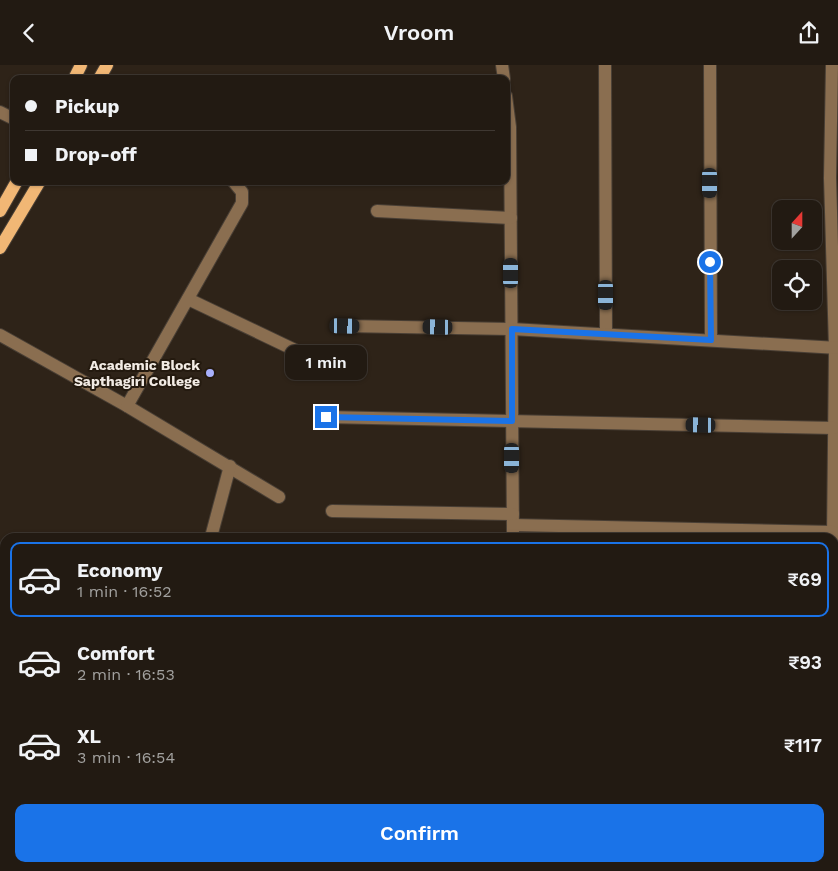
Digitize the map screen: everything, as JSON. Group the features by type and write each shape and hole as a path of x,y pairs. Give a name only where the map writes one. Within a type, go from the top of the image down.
{"main road":[{"path":"0,211 15,185"},
{"path":"0,248 38,185"}],"street":[{"path":"605,65 606,333"},
{"path":"710,65 711,340"},
{"path":"832,65 830,178 836,348 833,533"},
{"path":"510,127 513,525"},
{"path":"128,406 242,203 242,191 237,185"},
{"path":"377,211 511,218"},
{"path":"188,299 320,362"},
{"path":"345,326 606,333 836,348"},
{"path":"0,335 128,406 279,497"},
{"path":"326,417 834,427"},
{"path":"212,533 230,466"},
{"path":"332,511 513,525 769,533"}],"place":[{"name":"Academic Block Sapthagiri College","path":"210,373"}],"route":[{"path":"326,417 512,421 512,329 711,340 710,262"}]}
